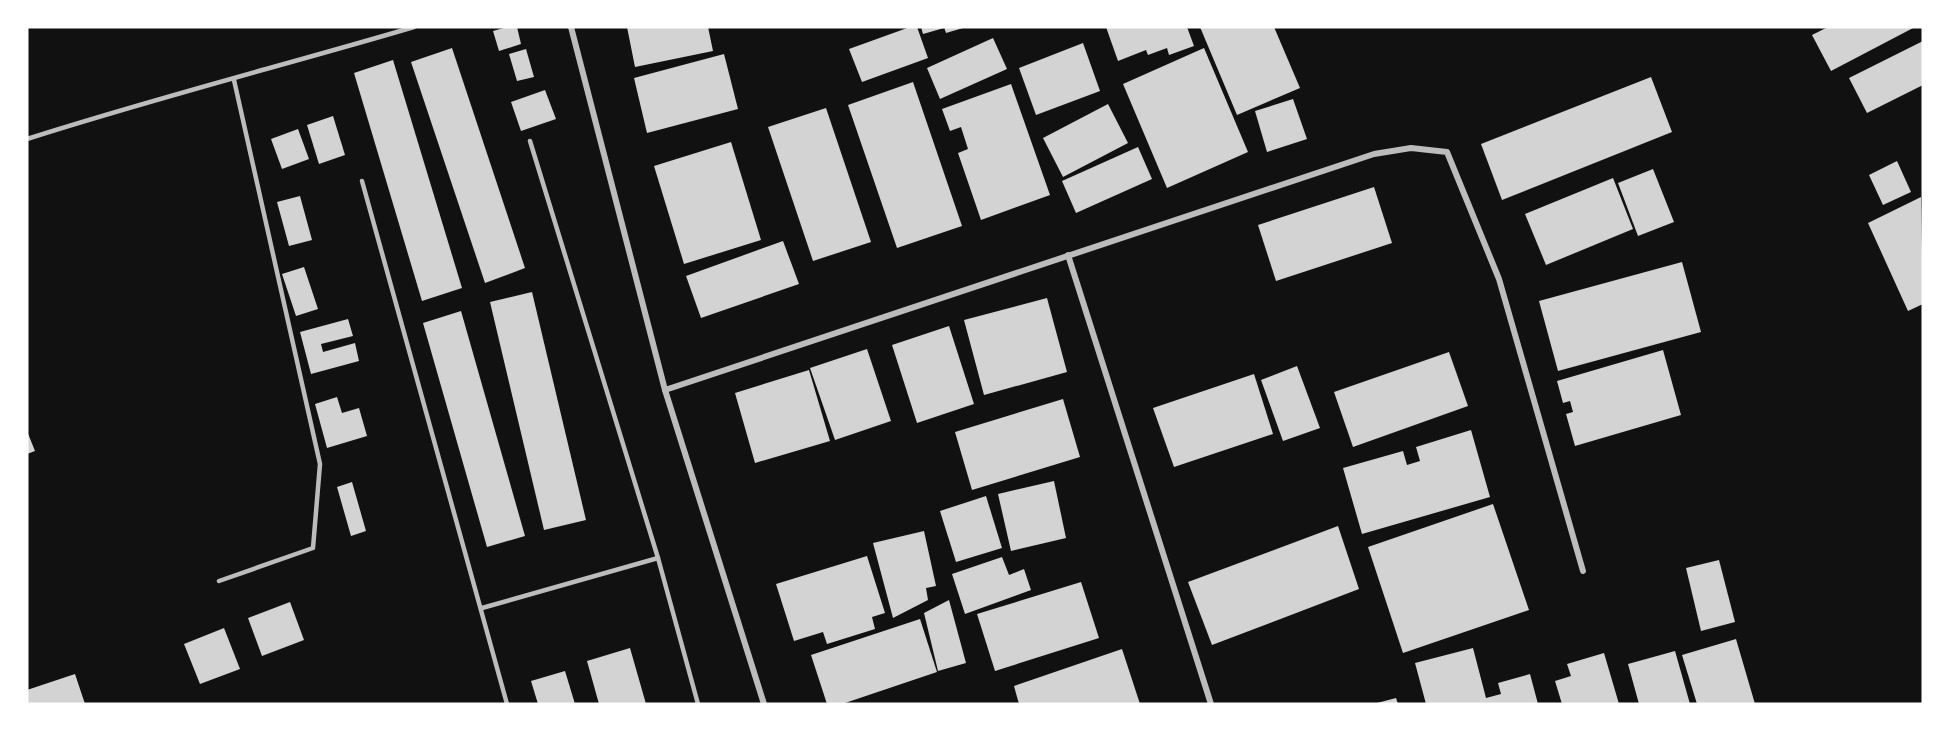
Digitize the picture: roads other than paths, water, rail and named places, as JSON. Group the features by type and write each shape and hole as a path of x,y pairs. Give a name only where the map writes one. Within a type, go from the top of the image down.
{"street":[{"path":"571,27 665,390 764,704"},
{"path":"665,390 1374,154 1411,148 1447,152 1499,279 1583,571"},
{"path":"1068,255 1211,704"}],"lane":[{"path":"27,139 123,108 234,80 414,27"},
{"path":"219,581 313,548 320,464 234,80"},
{"path":"530,141 658,558 698,704"},
{"path":"362,181 507,704"},
{"path":"482,608 658,558"}]}
